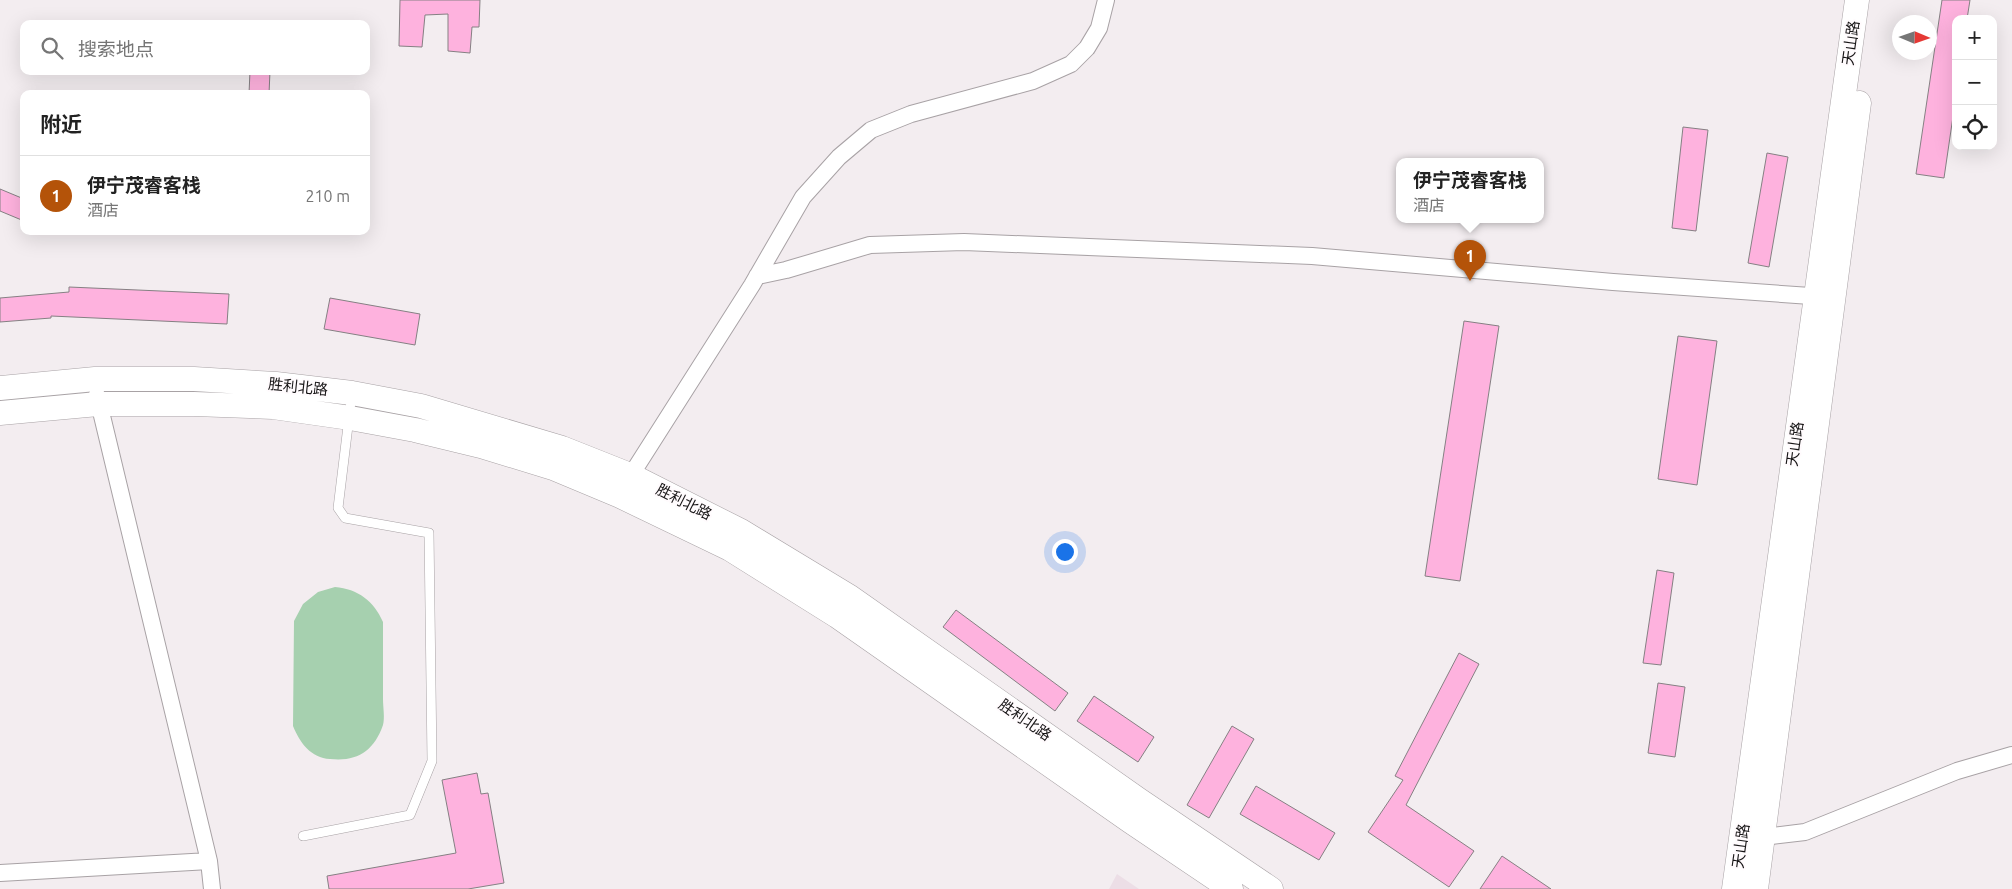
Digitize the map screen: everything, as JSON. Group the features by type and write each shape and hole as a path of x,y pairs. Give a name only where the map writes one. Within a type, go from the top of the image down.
{"main road":[{"name":"天山路","path":"1756,889 1753,836 1824,297 1857,0"},
{"name":"天山路","path":"1824,297 1874,0"},
{"name":"胜利北路","path":"0,388 95,379 213,380 276,384 352,393 421,406 562,448 837,616 1130,821 1232,889"},
{"name":"胜利北路","path":"0,413 98,404 194,404 273,407 415,430 481,446 552,468 625,485 741,530 850,597 1139,800 1271,889"},
{"name":"天山路","path":"1734,889 1753,836"}],"street":[{"path":"625,485 757,276 803,198 839,157 870,130 911,114 1033,81 1071,64 1087,48 1099,28 1106,0"},
{"path":"757,276 786,270 870,245 964,242 1312,256 1613,282 1824,297"},
{"path":"95,379 98,404 209,861 212,889"},
{"path":"1753,836 1805,832 1957,771 2012,755"},
{"path":"0,873 209,861"}],"lane":[{"path":"303,836 410,815 432,761 429,533 345,518 338,508 352,393"}],"shaded area":[{"path":"1117,874 1139,889 1109,889"}],"green space":[{"path":"335,587 351,590 364,597 375,608 383,622 383,725 375,742 369,748 363,753 348,759 323,758 312,753 303,744 293,726 294,621 303,604 318,592"}],"building":[{"path":"400,0 480,0 479,27 472,27 470,53 448,51 448,14 425,15 422,47 399,46"},
{"path":"1942,0 1970,0 1968,15 1952,15 1952,123 1944,178 1916,174 1933,60 1937,60 1937,33"},
{"path":"250,75 270,75 269,90 249,90"},
{"path":"1683,127 1708,130 1696,231 1672,228"},
{"path":"1767,153 1788,157 1769,267 1748,263"},
{"path":"0,189 20,197 20,219 0,211"},
{"path":"69,287 229,294 227,324 51,316 51,318 0,322 0,298 69,292"},
{"path":"330,298 420,314 415,345 324,329"},
{"path":"1464,321 1499,326 1460,581 1425,576"},
{"path":"1678,336 1717,341 1697,485 1658,479"},
{"path":"1657,570 1674,573 1661,665 1643,663"},
{"path":"956,610 1068,693 1055,711 943,627"},
{"path":"1459,653 1479,664 1406,805 1474,851 1449,887 1368,832 1403,780 1395,776"},
{"path":"1658,683 1685,687 1675,757 1648,753"},
{"path":"1094,696 1154,737 1138,762 1077,721"},
{"path":"1232,726 1254,739 1209,818 1187,805"},
{"path":"477,773 481,794 488,793 504,883 468,889 329,889 327,876 456,853 442,780"},
{"path":"1256,786 1335,833 1319,860 1240,814"},
{"path":"1502,856 1551,889 1480,889"}],"place":[{"name":"伊宁茂睿客栈","path":"1470,281"}]}
